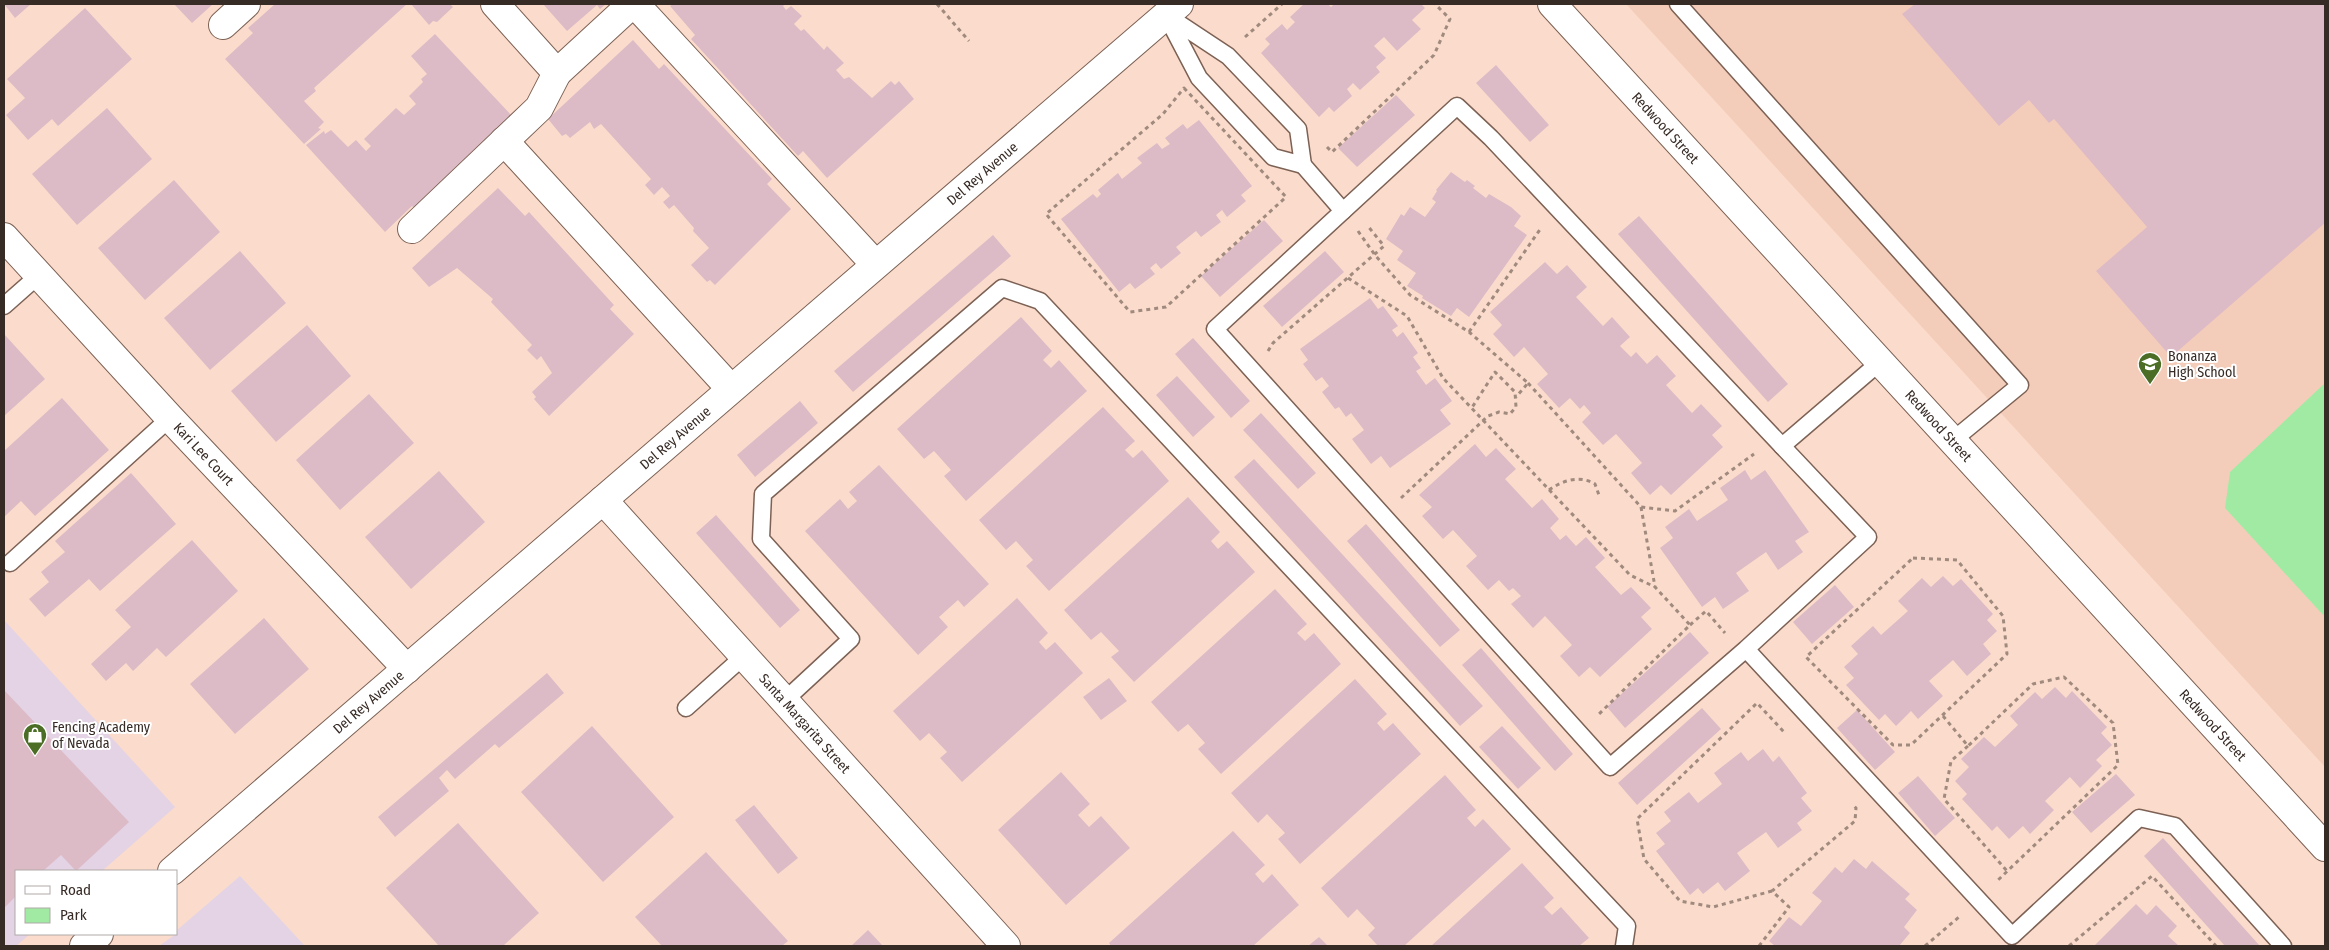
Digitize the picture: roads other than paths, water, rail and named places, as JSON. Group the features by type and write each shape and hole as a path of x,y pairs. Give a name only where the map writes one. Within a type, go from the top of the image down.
{"street":[{"path":"223,25 246,4"},
{"path":"495,4 557,74"},
{"path":"412,228 539,108 557,74 634,4 875,264"},
{"name":"Redwood Street","path":"1552,4 2325,847"},
{"name":"Del Rey Avenue","path":"173,870 1173,9"},
{"path":"504,142 730,389"},
{"name":"Kari Lee Court","path":"4,237 170,418 406,669"},
{"name":"Santa Margarita Street","path":"602,500 1006,946"},
{"path":"84,946 98,935"}],"lane":[{"path":"1678,4 2020,385 1952,441"},
{"path":"1173,9 1199,78 1273,157 1303,165"},
{"path":"1173,9 1226,54 1298,129 1303,165 1343,211"},
{"path":"1457,106 1491,138 1560,210 1868,537 1746,649 1610,767 1215,328 1343,211 1457,106"},
{"path":"4,306 39,275"},
{"path":"784,701 851,640 761,540 763,494 1002,288 1040,301 1047,308 1626,926 1624,946"},
{"path":"1782,446 1880,362"},
{"path":"10,563 170,418"},
{"path":"1746,649 2012,936 2139,818 2175,826 2283,946"},
{"path":"686,708 744,656"}],"place":[{"name":"Bonanza High School","path":"2150,385"},
{"name":"Fencing Academy of Nevada","path":"35,756"}]}
